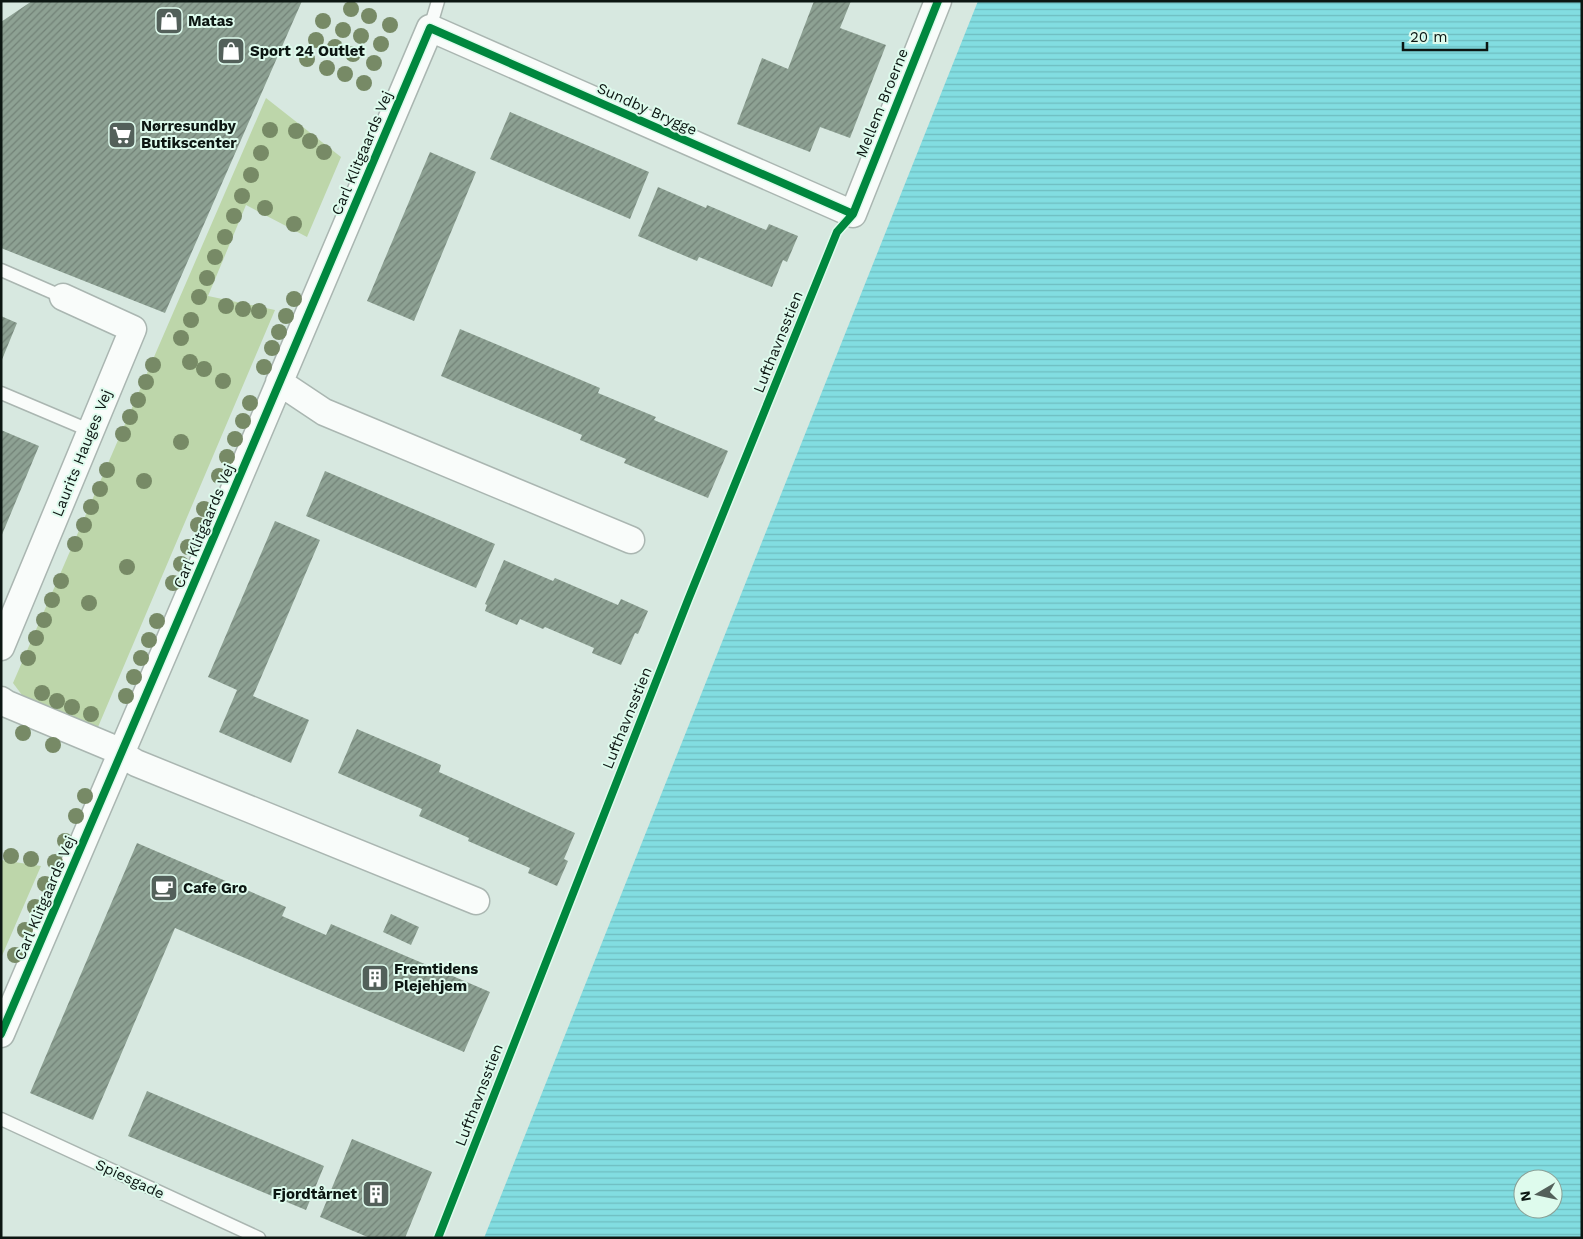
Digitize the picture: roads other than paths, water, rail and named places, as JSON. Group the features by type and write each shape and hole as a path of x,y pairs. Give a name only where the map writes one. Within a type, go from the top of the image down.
{"street":[{"name":"Mellem Broerne","path":"852,214 938,1"},
{"name":"Sundby Brygge","path":"430,28 852,214"},
{"name":"Carl Klitgaards Vej","path":"1,1034 122,755 430,28"},
{"name":"Laurits Hauges Vej","path":"1,647 132,329 63,297"},
{"path":"279,382 324,412 631,540"},
{"path":"1,700 110,747 136,763 476,901"}],"lane":[{"path":"430,28 438,1"},
{"path":"1,270 63,297"},
{"path":"1,393 91,431"},
{"name":"Spiesgade","path":"1,1120 258,1238"}],"water":[{"path":"978,1 1582,1 1582,1238 484,1238"}],"place":[{"name":"Matas","path":"169,21"},
{"name":"Sport 24 Outlet","path":"231,51"},
{"name":"Nørresundby Butikscenter","path":"122,135"},
{"name":"Cafe Gro","path":"164,888"},
{"name":"Fremtidens Plejehjem","path":"375,978"},
{"name":"Fjordtårnet","path":"376,1194"}]}
